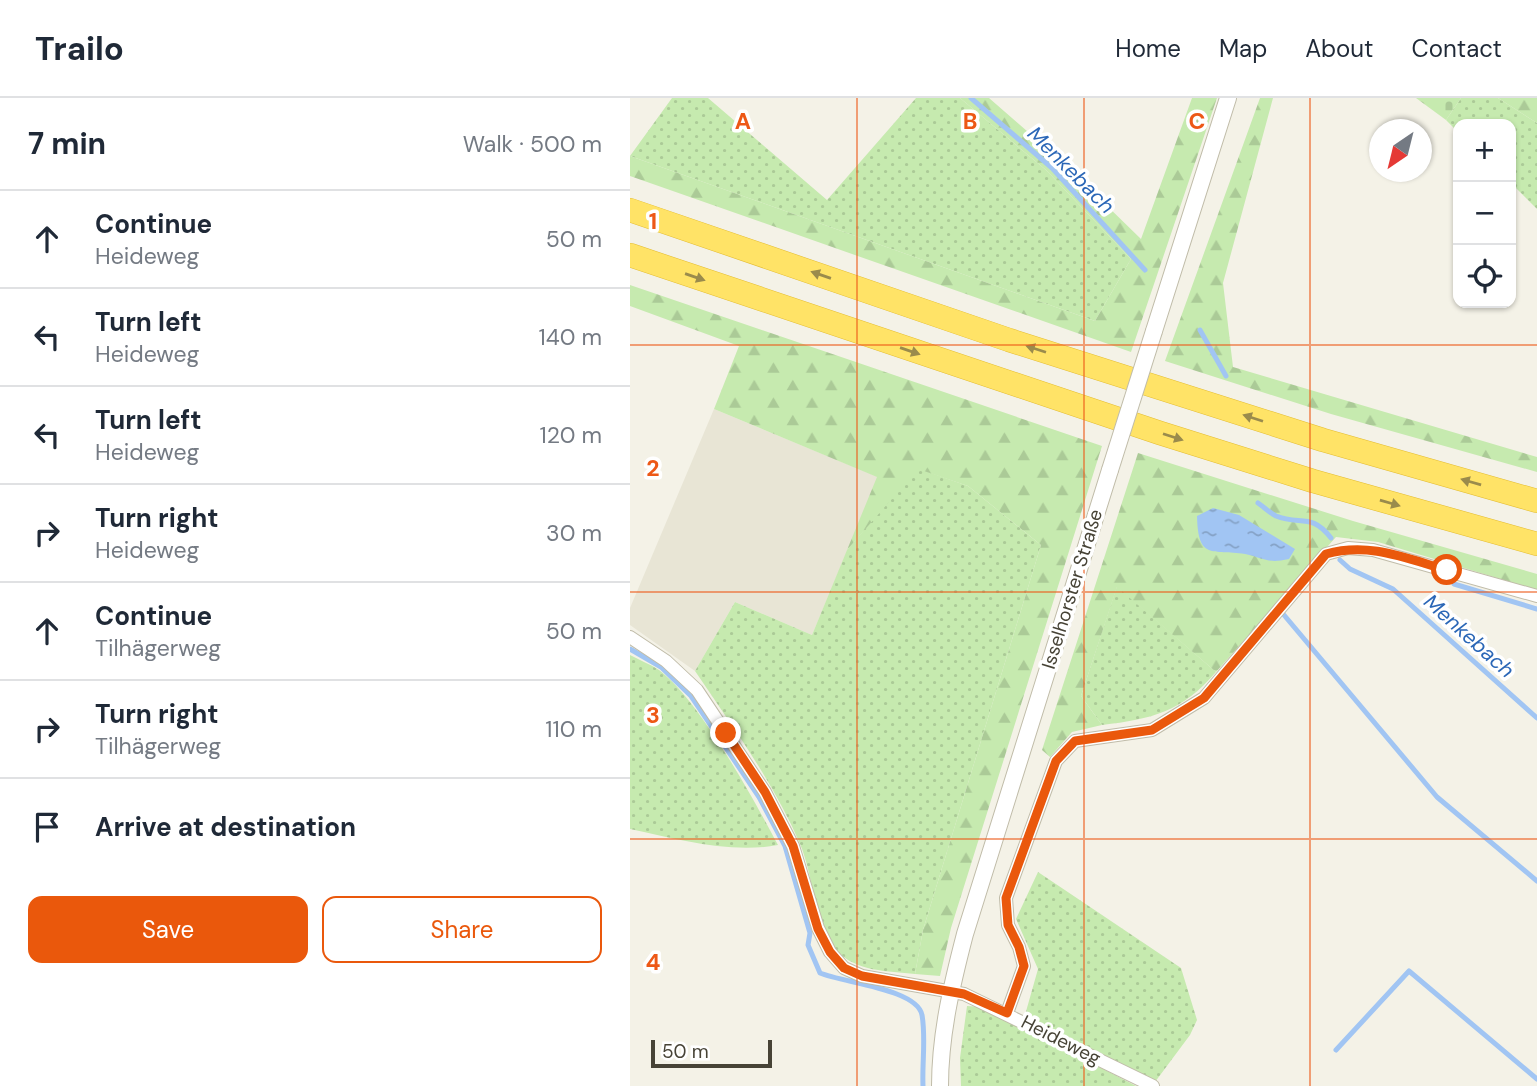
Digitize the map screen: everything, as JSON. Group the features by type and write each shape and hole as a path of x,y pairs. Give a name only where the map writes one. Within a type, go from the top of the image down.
{"highway":[{"path":"630,210 1009,340 1322,440 1537,500"},
{"path":"630,255 1096,412 1313,481 1537,544"}],"street":[{"name":"Isselhorster Straße","path":"940,1086 940,1058 950,992 977,894 1228,98"},
{"name":"Heideweg","path":"1007,1013 1024,966 1019,947 1008,925 1006,898 1056,761 1075,741 1152,730 1204,698 1326,554 1348,548 1373,550 1537,596"},
{"name":"Heideweg","path":"630,637 666,661 697,690 765,792 793,846 818,929 830,952 844,968 862,976 964,994 1153,1086"}],"shaded area":[{"path":"714,409 878,477 812,635 735,602 695,671 630,625 630,608"}],"green space":[{"path":"672,98 708,98 827,200 916,98 960,98 1046,170 1131,259 1095,321 630,156"},
{"path":"960,98 989,98 1058,158 1141,239 1192,98 1217,98 1131,352 630,176 630,156 1095,321 1131,259 1046,170"},
{"path":"1260,98 1273,98 1223,283 1233,367 1537,457 1537,472 1331,414 1165,361"},
{"path":"1416,98 1461,98 1446,120"},
{"path":"1461,98 1498,98 1537,123 1537,209 1516,188 1516,119 1453,119 1453,127 1446,120"},
{"path":"1498,98 1537,98 1537,123"},
{"path":"630,285 1102,446 951,928 940,976 915,974 923,930 1041,545 968,486 918,469 847,550 877,477 714,409 739,346 630,306"},
{"path":"1138,453 1353,521 1537,574 1537,590 1378,542 1336,537 1216,672 1117,587 1081,696 1102,725 1072,732 1050,757 1042,750"},
{"path":"917,468 968,486 1041,545 923,930 915,974 883,971 853,963 836,950 823,928 804,856 790,821 752,755 695,671 735,602 812,635 847,550"},
{"path":"1117,586 1216,672 1178,705 1136,720 1102,725 1081,696"},
{"path":"630,655 659,670 691,704 724,751 778,845 722,847 630,829"},
{"path":"1038,872 1181,968 1197,1020 1190,1035 1155,1082 1025,1015 1038,969 1016,919"},
{"path":"967,1006 984,1007 1136,1086 961,1086 960,1058"}],"water":[{"path":"1213,508 1239,515 1295,549 1289,559 1276,561 1209,550 1200,540 1197,516"}],"waterway":[{"name":"Menkebach","path":"971,98 1052,168 1145,270"},
{"name":"Menkebach","path":"1200,330 1226,376"},
{"name":"Menkebach","path":"1258,503 1284,519 1311,522 1331,538"},
{"name":"Menkebach","path":"1340,560 1350,569 1393,589 1537,718"},
{"path":"1454,584 1537,609"},
{"path":"1284,615 1437,797 1537,881"},
{"path":"630,649 661,667 691,696 759,797 785,846 810,933 808,945 820,973 894,993 917,1006 923,1023 923,1086"},
{"path":"1336,1050 1409,971 1537,1079"}],"route":[{"path":"726,733 765,792 793,846 818,929 830,952 844,968 862,976 964,994 1007,1013 1024,966 1019,947 1008,925 1006,898 1056,761 1075,741 1152,730 1204,698 1326,554 1348,548 1373,550 1447,570"}]}
